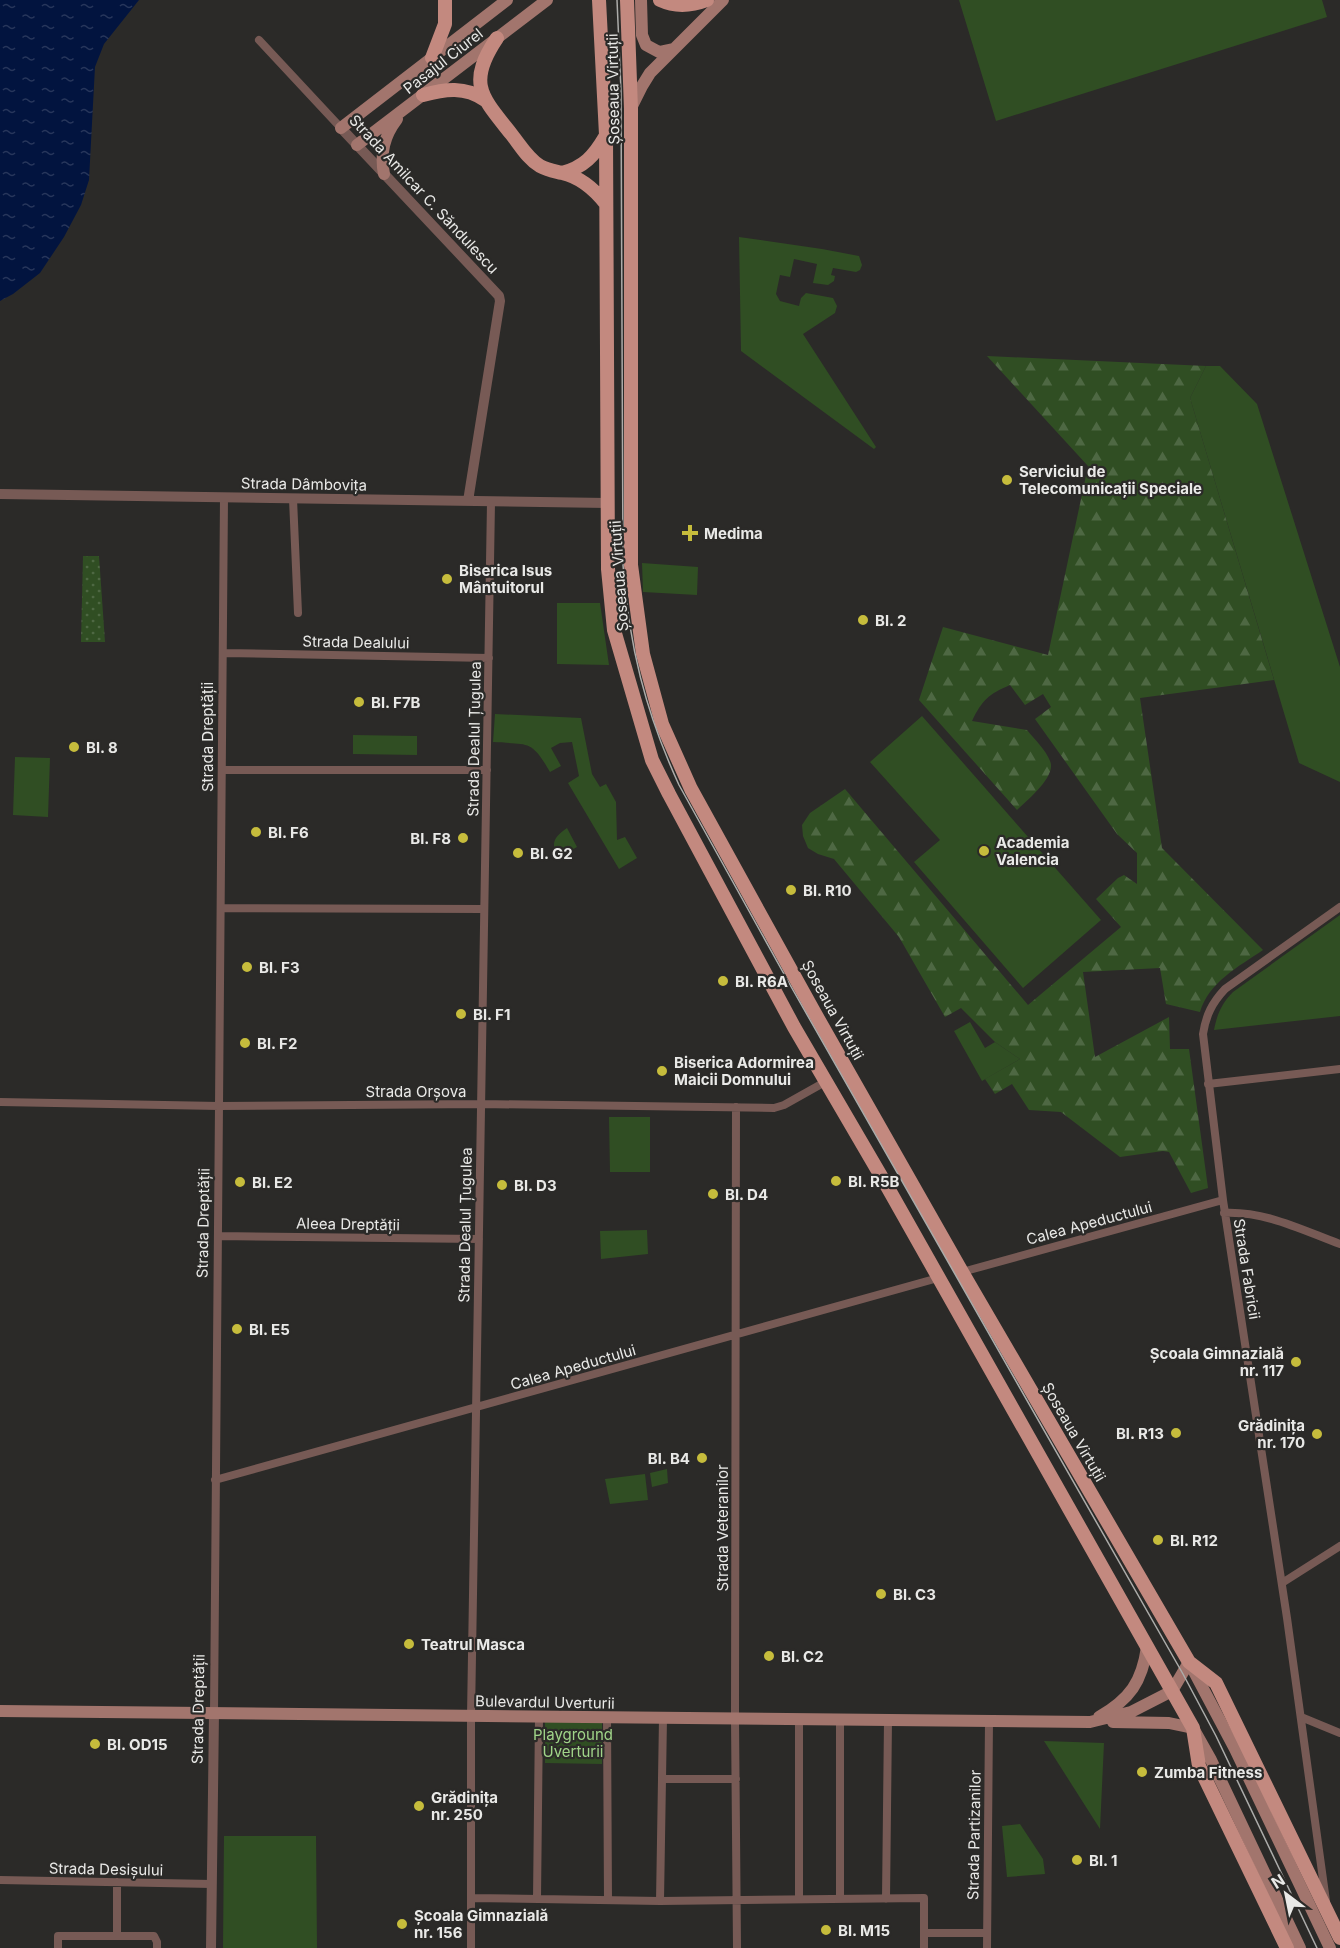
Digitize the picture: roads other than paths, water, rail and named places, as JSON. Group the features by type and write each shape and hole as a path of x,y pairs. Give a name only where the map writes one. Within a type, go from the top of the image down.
{"main road":[{"path":"432,58 445,24 445,0"},
{"name":"Pasajul Ciurel","path":"341,128 507,0"},
{"name":"Pasajul Ciurel","path":"357,145 547,0"},
{"name":"Șoseaua Virtuții","path":"599,0 606,135 608,569 614,630 652,760 794,1027 888,1188 1193,1728 1199,1766 1287,1948"},
{"name":"Șoseaua Virtuții","path":"627,0 631,109 631,555 637,622 652,691 662,724 691,789 962,1272 1189,1662 1216,1683 1340,1938"},
{"path":"641,0 642,35 646,45 659,52 676,47"},
{"path":"660,0 685,6 707,0"},
{"path":"631,109 650,73 723,0"},
{"path":"497,38 488,51 480,72 480,83 485,100 534,162 591,188 606,204"},
{"path":"423,95 442,90 459,89 485,100"},
{"path":"384,174 382,156 386,138 408,106"},
{"path":"562,173 581,166 590,159 606,135"},
{"path":"1090,1722 1120,1704 1133,1690 1142,1674 1147,1647"},
{"path":"1172,1691 1189,1662 1235,1749 1330,1948"},
{"name":"Bulevardul Uverturii","path":"0,1711 1090,1722 1131,1712 1172,1691"},
{"path":"1090,1722 1169,1723 1193,1728 1211,1760 1300,1948"}],"street":[{"name":"Strada Amilcar C. Săndulescu","path":"259,40 499,296 500,302 468,501"},
{"name":"Strada Dâmbovița","path":"0,495 607,503"},
{"name":"Strada Dreptății","path":"212,1948 224,498"},
{"path":"293,499 298,613"},
{"name":"Strada Dealul Țugulea","path":"471,1948 471,1716 491,502"},
{"name":"Strada Dealului","path":"223,653 489,658"},
{"path":"222,770 487,770"},
{"name":"Strada Fabricii","path":"1328,1913 1282,1583 1224,1213 1203,1034 1207,1013 1212,1004 1232,984 1340,907"},
{"path":"221,908 484,909"},
{"path":"1208,1084 1340,1069"},
{"name":"Strada Orșova","path":"0,1102 219,1106 481,1104 779,1107 825,1082"},
{"name":"Strada Veteranilor","path":"736,1107 735,1719 738,1948"},
{"name":"Calea Apeductului","path":"962,1272 1223,1200"},
{"path":"1224,1213 1242,1212 1262,1215 1340,1244"},
{"name":"Aleea Dreptății","path":"218,1236 479,1239"},
{"name":"Calea Apeductului","path":"215,1480 938,1278"},
{"path":"1282,1583 1340,1546"},
{"path":"537,1899 539,1717"},
{"path":"1301,1717 1340,1733"},
{"path":"608,1718 608,1900"},
{"path":"660,1901 663,1718"},
{"path":"799,1719 799,1899"},
{"path":"840,1720 840,1899"},
{"path":"886,1899 888,1720"},
{"name":"Strada Partizanilor","path":"987,1948 989,1721"},
{"path":"662,1779 736,1779"},
{"name":"Strada Desișului","path":"0,1880 212,1884"},
{"path":"117,1882 117,1936"},
{"path":"471,1898 660,1901 924,1898 924,1948"},
{"path":"924,1933 987,1933"},
{"path":"58,1948 58,1936 154,1936 157,1948"}],"water":[{"path":"0,0 139,0 104,44 95,67 89,180 81,205 64,237 40,273 0,301"}],"tram line":[{"path":"617,0 621,91 623,565 634,651 657,731 679,785 789,983 1183,1674 1216,1736 1317,1948"}],"place":[{"name":"Serviciul de Telecomunicații Speciale","path":"1007,480"},
{"name":"Medima","path":"690,533"},
{"name":"Biserica Isus Mântuitorul","path":"447,579"},
{"name":"Bl. 2","path":"863,620"},
{"name":"Bl. F7B","path":"359,702"},
{"name":"Bl. 8","path":"74,747"},
{"name":"Bl. F6","path":"256,832"},
{"name":"Bl. F8","path":"463,838"},
{"name":"Academia Valencia","path":"984,851"},
{"name":"Bl. G2","path":"518,853"},
{"name":"Bl. R10","path":"791,890"},
{"name":"Bl. F3","path":"247,967"},
{"name":"Bl. R6A","path":"723,981"},
{"name":"Bl. F1","path":"461,1014"},
{"name":"Bl. F2","path":"245,1043"},
{"name":"Biserica Adormirea Maicii Domnului","path":"662,1071"},
{"name":"Bl. R5B","path":"836,1181"},
{"name":"Bl. E2","path":"240,1182"},
{"name":"Bl. D3","path":"502,1185"},
{"name":"Bl. D4","path":"713,1194"},
{"name":"Bl. E5","path":"237,1329"},
{"name":"Școala Gimnazială nr. 117","path":"1296,1362"},
{"name":"Bl. R13","path":"1176,1433"},
{"name":"Grădinița nr. 170","path":"1317,1434"},
{"name":"Bl. B4","path":"702,1458"},
{"name":"Bl. R12","path":"1158,1540"},
{"name":"Bl. C3","path":"881,1594"},
{"name":"Teatrul Masca","path":"409,1644"},
{"name":"Bl. C2","path":"769,1656"},
{"name":"Bl. OD15","path":"95,1744"},
{"name":"Zumba Fitness","path":"1142,1772"},
{"name":"Grădinița nr. 250","path":"419,1806"},
{"name":"Bl. 1","path":"1077,1860"},
{"name":"Școala Gimnazială nr. 156","path":"402,1924"},
{"name":"Bl. M15","path":"826,1930"}],"park label":[{"name":"Playground Uverturii","path":"573,1742"}]}
